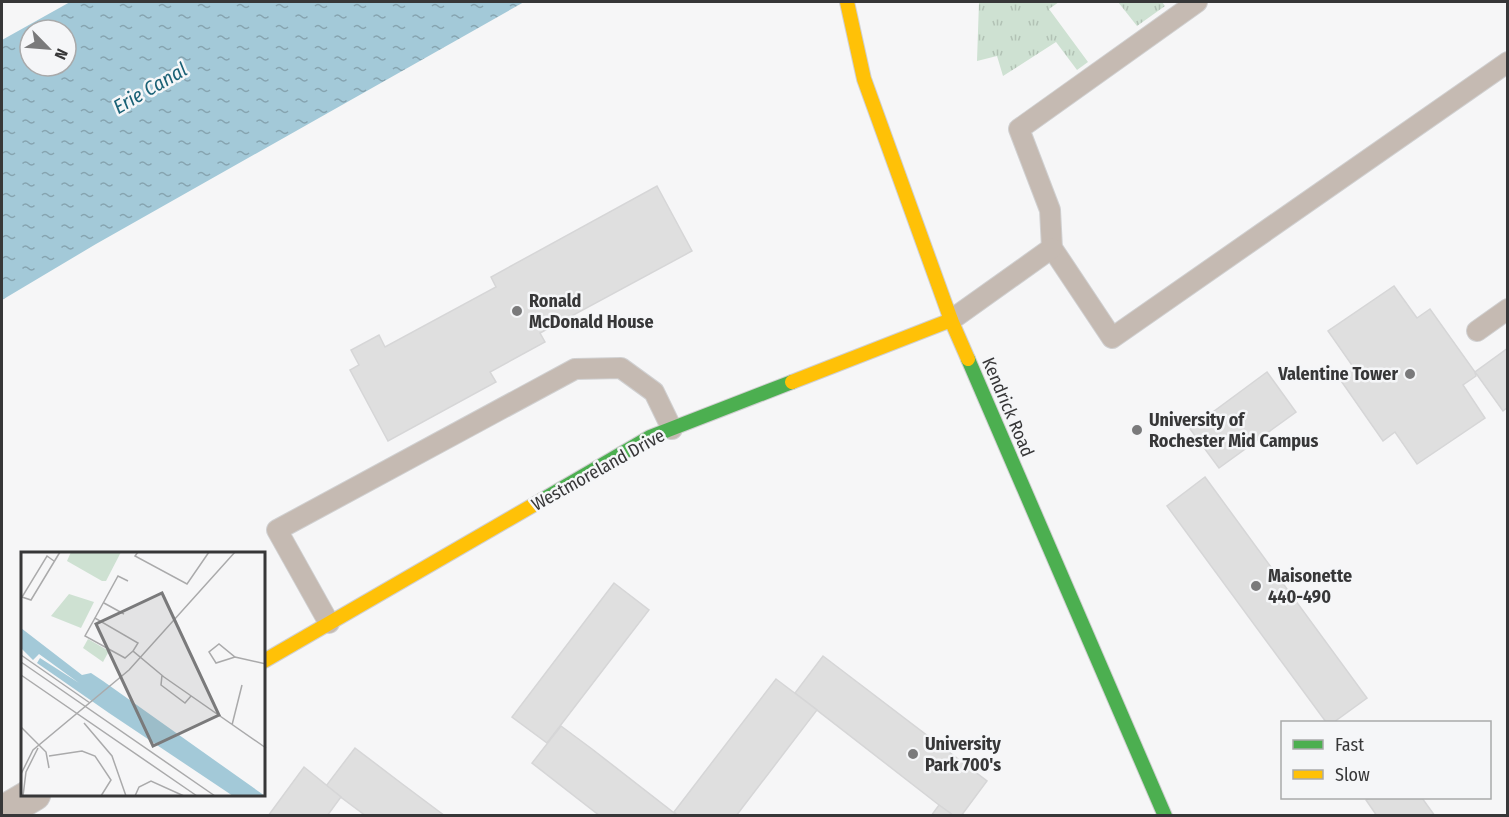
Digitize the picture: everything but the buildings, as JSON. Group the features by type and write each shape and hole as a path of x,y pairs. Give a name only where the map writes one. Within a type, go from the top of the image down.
{"street":[{"name":"Kendrick Road","path":"847,2 867,88 951,320 1165,816"},
{"name":"Westmoreland Drive","path":"266,660 650,437 951,320"},
{"path":"2,813 32,796"}],"lane":[{"path":"1197,2 1019,129 1050,210 1052,248 1112,338 1508,62"},
{"path":"951,320 1052,248"},
{"path":"1477,331 1508,309"},
{"path":"329,623 277,530 575,369 621,368 654,392 672,429"}],"green space":[{"path":"979,2 1059,2 1049,9 1088,62 1077,70 1056,42 1003,76 997,56 977,61"},
{"path":"1118,2 1162,2 1165,6 1137,26"}],"water":[{"name":"Erie Canal","path":"70,2 524,2 96,244 2,300 2,40 18,31 18,78 78,78 78,18 41,18"}],"traffic: fast":[{"path":"968,359 1165,816"},
{"path":"542,500 650,437 792,382"}],"traffic: slow":[{"path":"847,2 864,79 951,320 968,359"},
{"path":"792,382 951,320"},
{"path":"266,660 542,500"}],"place":[{"name":"Ronald McDonald House","path":"517,311"},
{"name":"Valentine Tower","path":"1410,374"},
{"name":"University of Rochester Mid Campus","path":"1137,430"},
{"name":"Maisonette 440-490","path":"1256,586"},
{"name":"University Park 700's","path":"913,754"}]}
